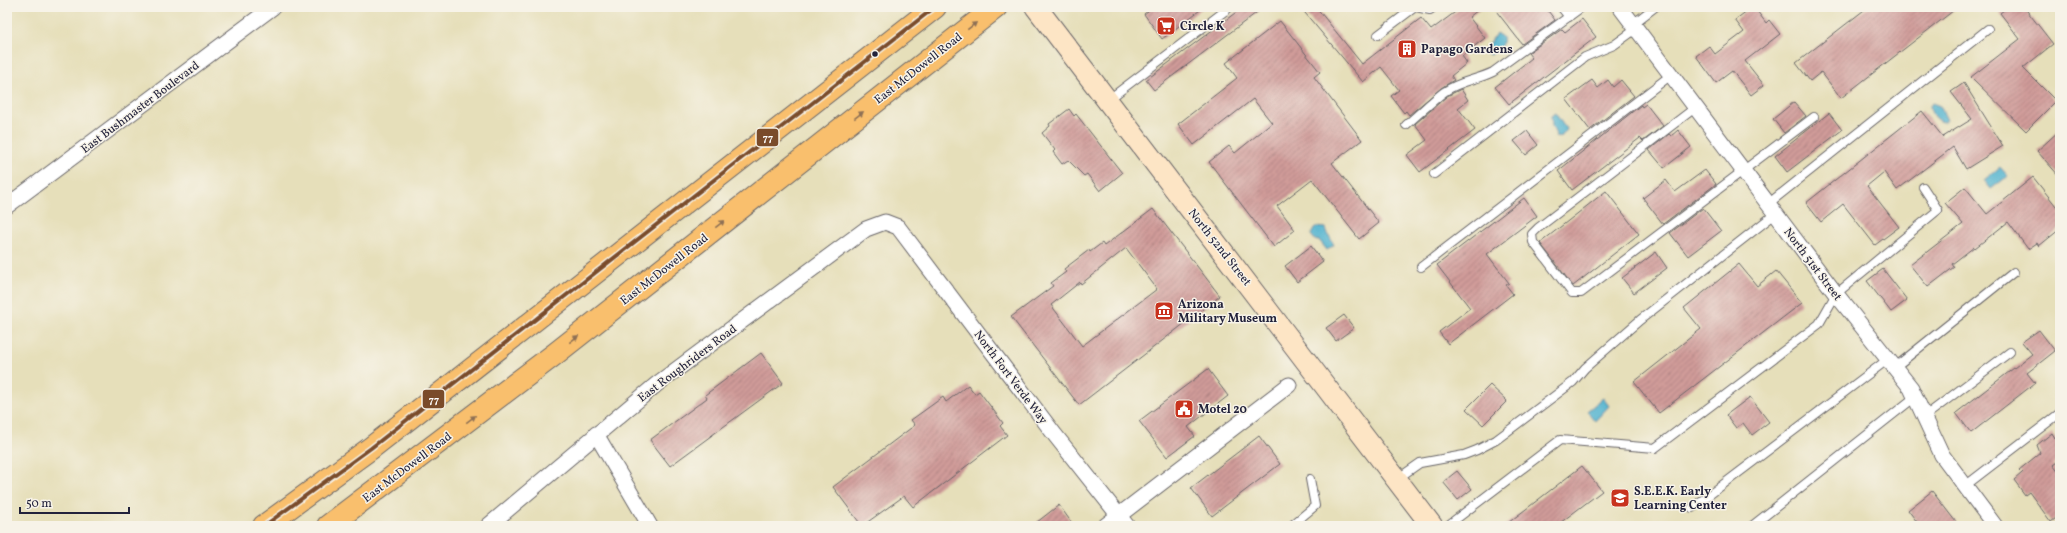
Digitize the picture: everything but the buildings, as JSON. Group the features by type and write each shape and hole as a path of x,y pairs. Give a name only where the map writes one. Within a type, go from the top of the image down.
{"main road":[{"path":"264,526 371,448 935,7"},
{"name":"East McDowell Road","path":"328,526 555,354 996,7"},
{"name":"North 52nd Street","path":"1036,7 1432,526"}],"street":[{"name":"East Bushmaster Boulevard","path":"7,206 273,7"},
{"name":"North 51st Street","path":"1620,7 1771,209 1911,388 1942,455 1995,526"},
{"name":"East Roughriders Road","path":"488,526 657,384 866,229 885,222 898,227"},
{"name":"North Fort Verde Way","path":"898,227 1122,521"},
{"path":"1106,526 1122,521 1289,385"},
{"path":"596,434 650,526"}],"lane":[{"path":"1107,101 1230,7"},
{"path":"1378,35 1416,7 1430,10 1434,7"},
{"path":"1561,7 1569,17"},
{"path":"1406,125 1444,92 1471,79 1484,77 1582,7"},
{"path":"1434,174 1585,57 1614,45 1655,7"},
{"path":"1397,479 1420,463 1464,455 1496,440 1573,382 1585,368 1640,320 1771,209 1988,30"},
{"path":"1421,267 1671,75"},
{"path":"1696,107 1532,234 1534,242 1572,293 1581,293 1814,117"},
{"path":"1447,526 1560,440 1655,448 1819,324 1836,294 1938,210 1923,187"},
{"path":"1692,508 1891,364 2014,272"},
{"path":"1924,417 2010,352"},
{"path":"1752,526 1915,397"},
{"path":"1965,486 2060,413"},
{"path":"1291,526 1315,506 1310,480"}],"water":[{"path":"1496,33 1502,37 1502,44 1497,51 1489,55 1486,50"},
{"path":"1932,103 1940,106 1947,120 1944,122 1934,117 1930,106"},
{"path":"1555,113 1566,129 1562,136 1557,137 1552,126 1551,116"},
{"path":"2000,167 2008,176 1991,189 1984,180"},
{"path":"1315,227 1325,228 1334,245 1327,250 1319,240 1316,241 1311,235"},
{"path":"1603,398 1609,406 1595,421 1587,411"}],"transit line":[{"name":"77","path":"264,526 371,448 935,7"}],"place":[{"name":"Circle K","path":"1166,26"},
{"name":"Papago Gardens","path":"1407,49"},
{"name":"Arizona Military Museum","path":"1164,311"},
{"name":"Motel 20","path":"1184,409"},
{"name":"S.E.E.K. Early Learning Center","path":"1620,498"}]}
